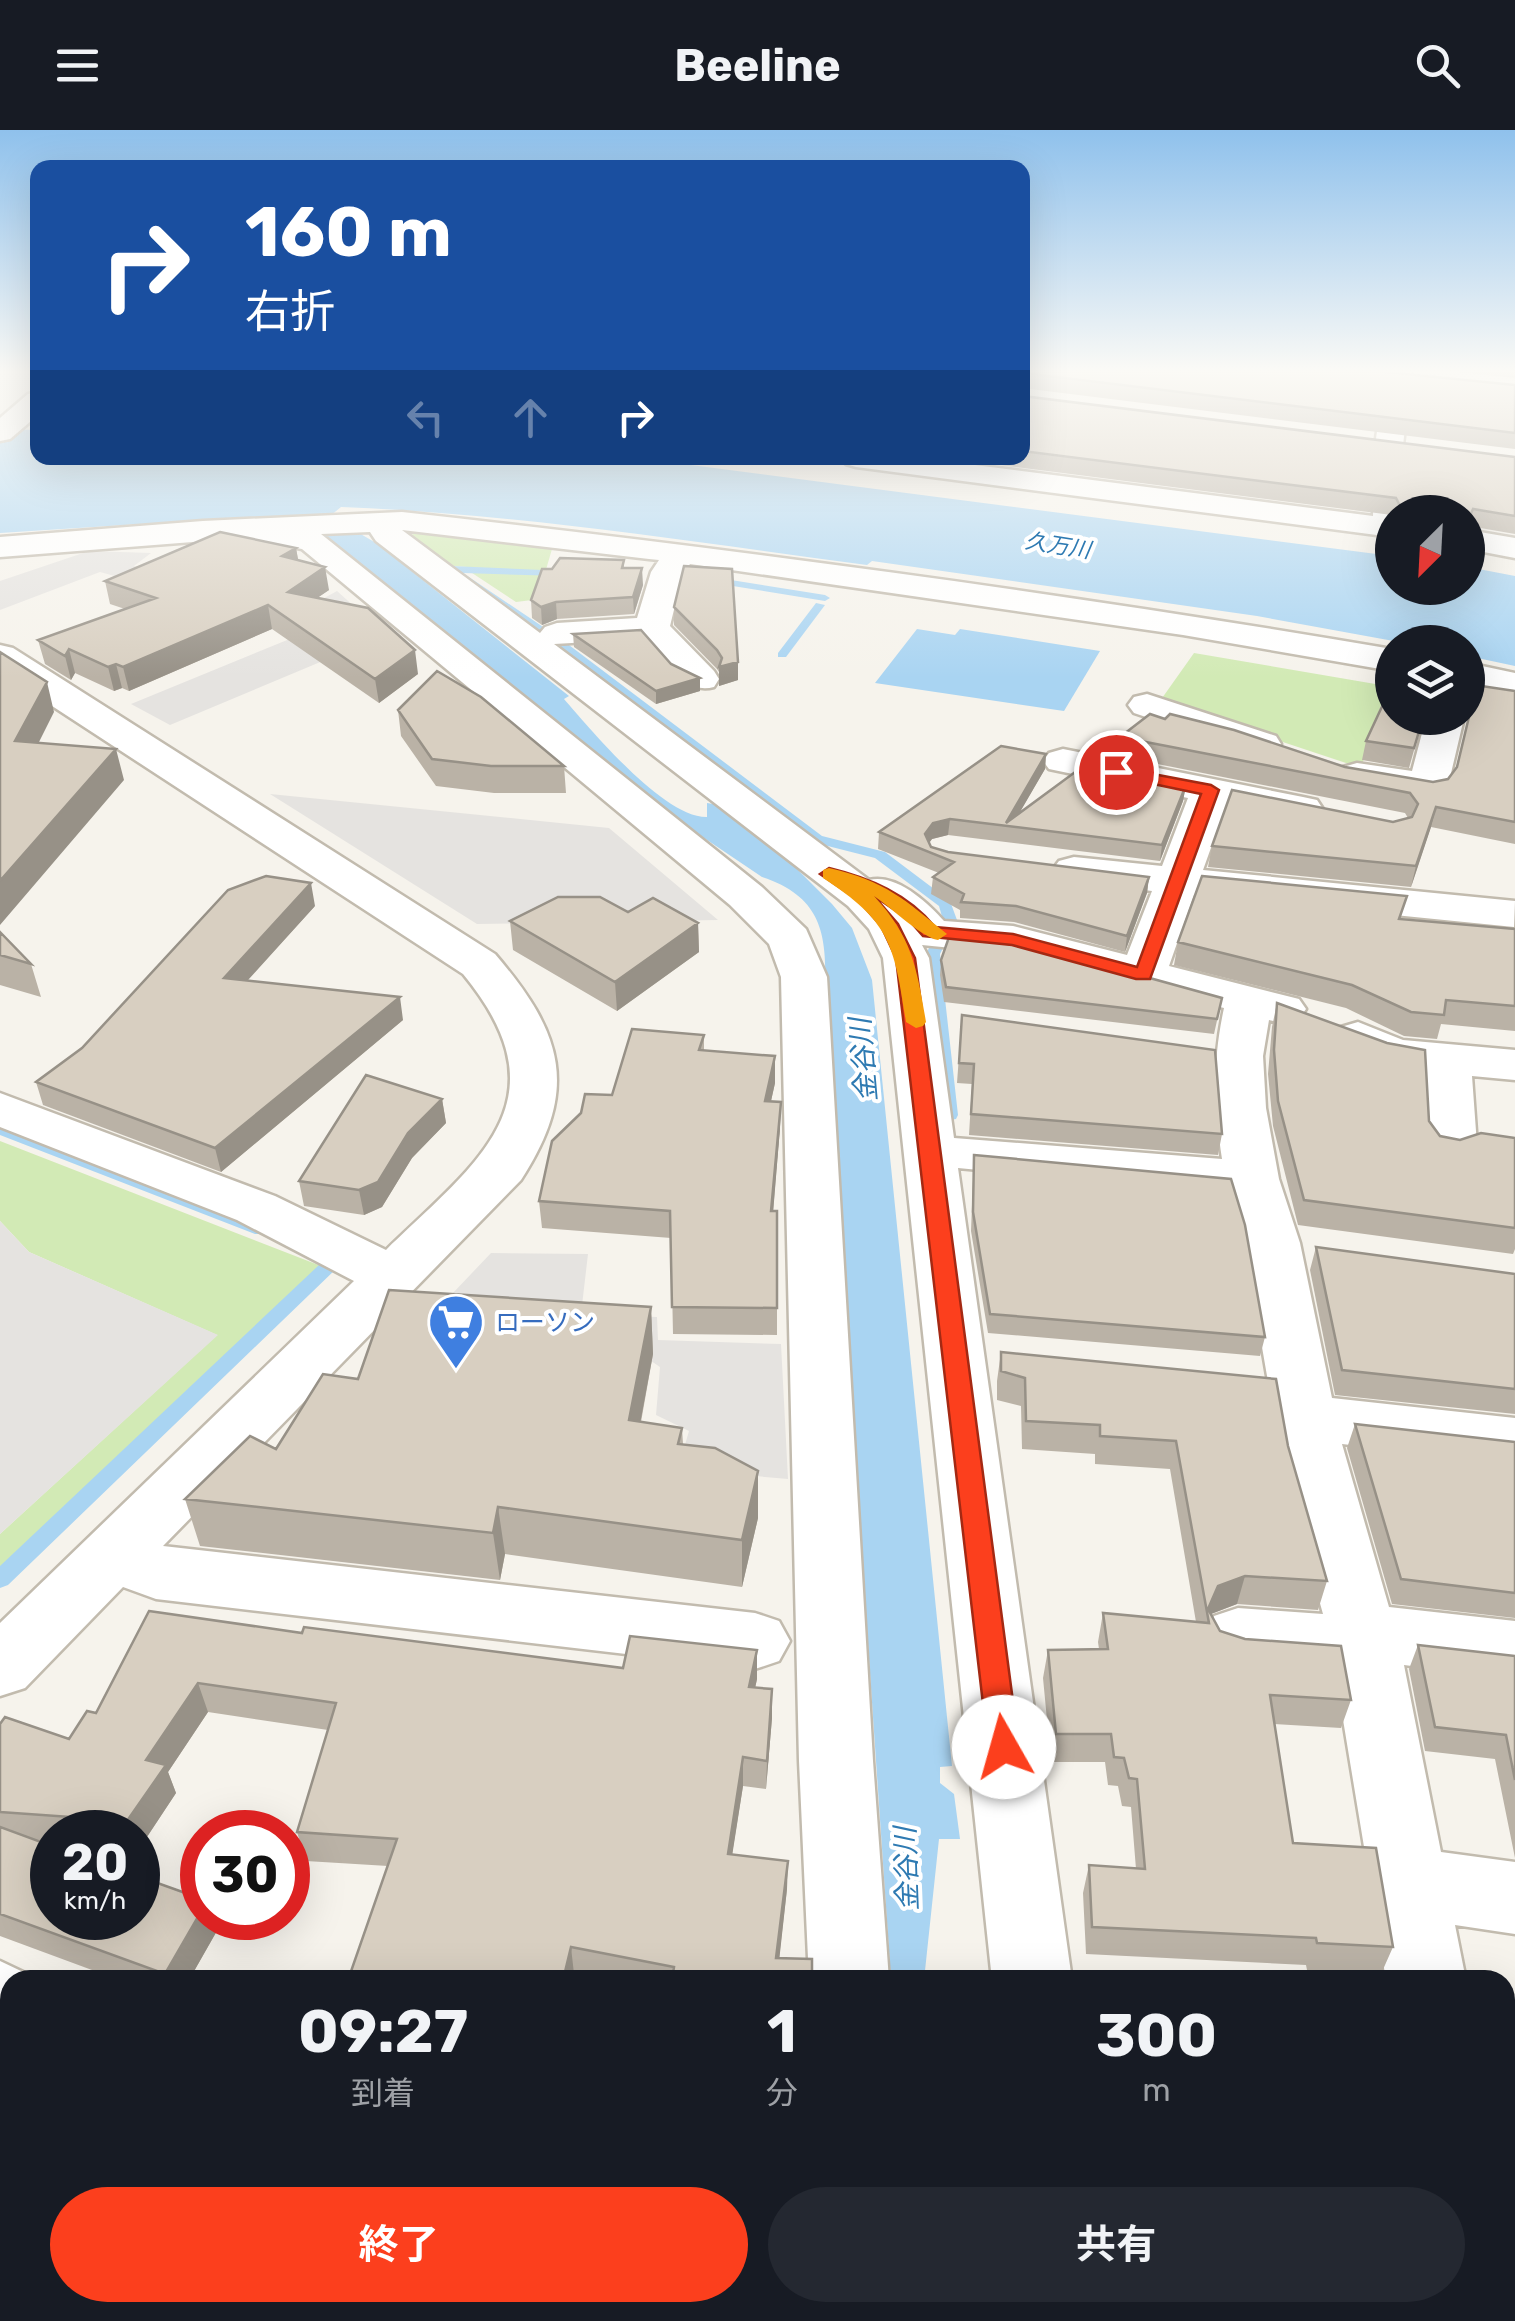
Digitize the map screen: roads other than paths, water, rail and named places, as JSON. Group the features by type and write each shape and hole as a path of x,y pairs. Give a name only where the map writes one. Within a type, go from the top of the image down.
{"street":[{"path":"1009,473 1375,526"},
{"path":"1150,495 1165,473"},
{"path":"371,521 834,862 941,934 1013,940 1143,975 1229,1036 1328,1022 1392,1054 1515,1065"},
{"path":"0,546 371,521 513,532 671,569 1175,624 1375,657"},
{"path":"268,529 313,542 746,896 790,939 804,976 835,1742 848,1970"},
{"path":"1485,543 1515,548"},
{"path":"652,628 671,569"},
{"path":"1175,624 1170,640 1375,676"},
{"path":"557,634 652,628"},
{"path":"652,628 701,680"},
{"path":"0,1667 115,1557 502,1168 527,1128 534,1069 524,1023 479,964 2,659"},
{"path":"1485,678 1515,684"},
{"path":"1485,697 1515,702"},
{"path":"1147,704 1355,775 1440,789 1444,735"},
{"path":"1063,762 1336,815"},
{"path":"1143,975 1211,790"},
{"path":"834,862 889,924 906,958 1031,1970"},
{"path":"1032,864 1514,915 1515,900"},
{"path":"1229,1036 1252,1180 1301,1247 1285,1394 1316,1474 1364,1638 1424,1970"},
{"path":"1446,1059 1451,1145"},
{"path":"0,1109 256,1208 394,1278"},
{"path":"962,1152 1252,1180"},
{"path":"1285,1394 1515,1441"},
{"path":"115,1557 156,1572 755,1640"},
{"path":"1238,1636 1336,1643 1385,1636 1515,1650"},
{"path":"1409,1883 1515,1898"}],"water":[{"path":"0,473 754,473 1375,554 1375,605 1485,605 1485,570 1515,576 1515,666 1485,660 1485,625 1375,625 1375,638 1257,616 872,561 867,565 473,516 341,507 330,516 376,543 569,696 564,699 576,713 650,789 690,814 707,817 707,803 713,804 796,868 852,928 872,980 952,1766 940,1767 940,1783 954,1794 960,1839 939,1839 925,1970 890,1970 825,1015 824,950 814,915 786,887 762,877 670,815 327,543 248,520 0,533"},
{"path":"917,629 955,635 960,629 1100,651 1064,711 875,683"}],"waterway":[{"path":"561,573 451,569 557,641 817,839 880,855 945,904 950,920 933,954 950,1115"},
{"path":"712,580 825,598"},
{"path":"782,655 820,605"},
{"path":"0,1129 261,1230"},
{"path":"0,1579 331,1264 316,1256"}],"place":[{"name":"ローソン","path":"456,1371"}],"water label":[{"name":"久万川","path":"1058,545"},
{"name":"金谷川","path":"863,1060"},
{"name":"金谷川","path":"906,1869"}]}
